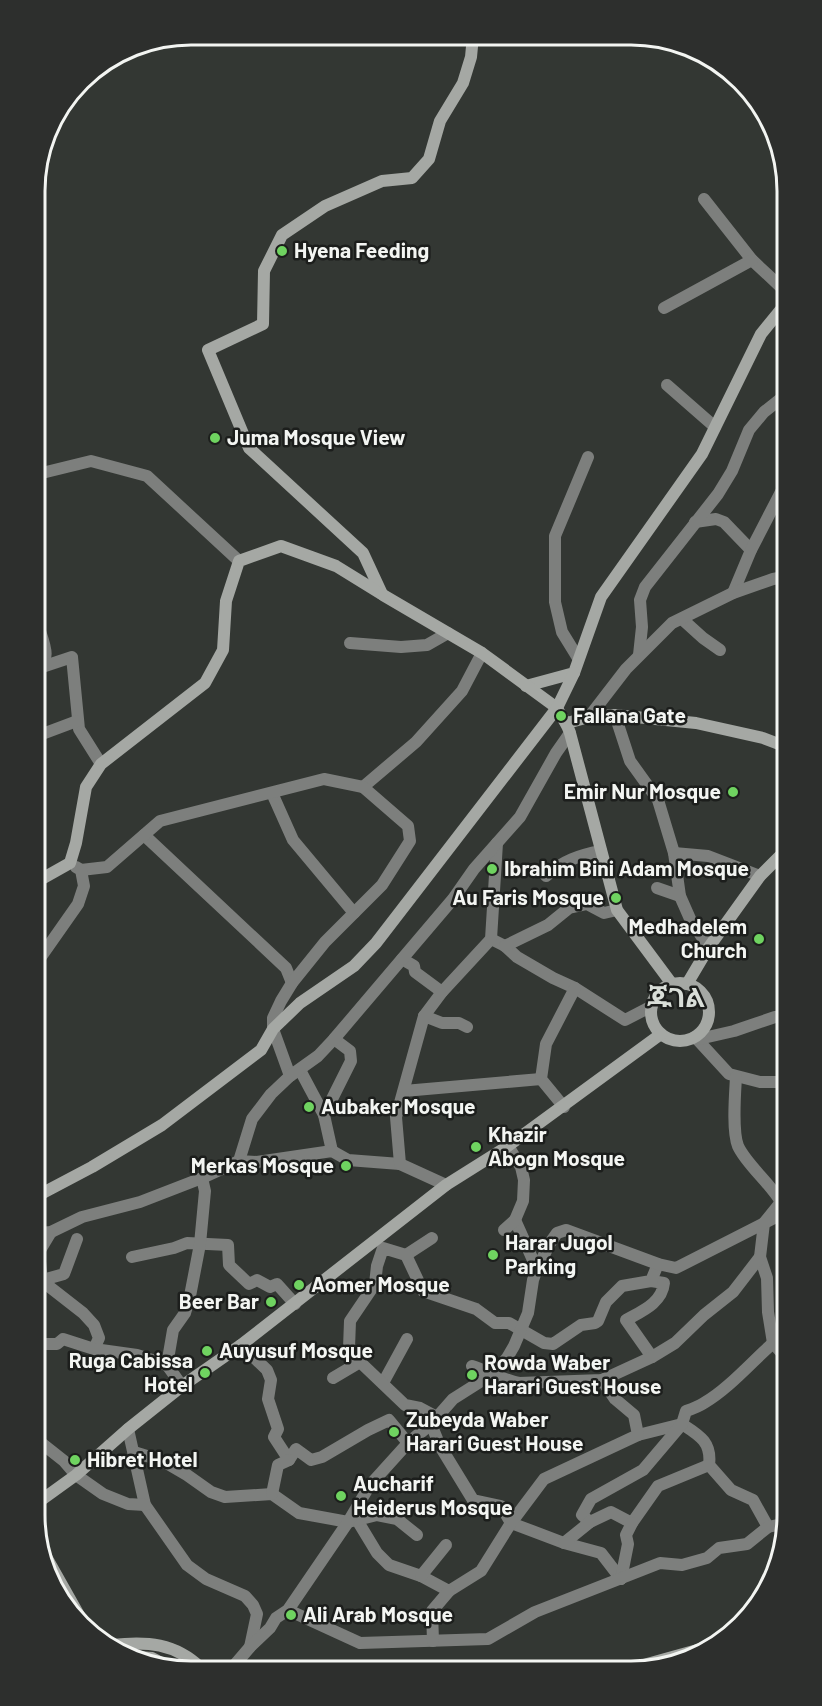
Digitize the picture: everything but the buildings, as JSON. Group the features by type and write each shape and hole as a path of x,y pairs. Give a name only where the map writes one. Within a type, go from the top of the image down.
{"street":[{"path":"383,595 363,553 249,448 208,350 263,324 264,271 282,235 325,206 344,197 382,181 412,178 429,159 440,121 462,82 471,57 472,45"},
{"path":"704,199 752,260 777,283"},
{"path":"664,308 752,260"},
{"path":"45,1192 162,1125 261,1050 273,1029 300,1003 354,966 376,943 557,708 574,673 601,597 702,454 761,334 777,314"},
{"path":"667,385 715,427"},
{"path":"639,655 642,627 640,600 645,587 718,494 732,471 749,430 764,412 777,402"},
{"path":"579,658 562,632 555,602 555,536 588,457"},
{"path":"45,472 90,461 147,476 239,561"},
{"path":"733,592 751,550 777,500"},
{"path":"695,522 716,519 724,522 751,550"},
{"path":"239,561 281,546 336,566 483,653 557,708 568,728 618,910 672,984"},
{"path":"45,951 78,904 84,886 75,867 76,843 86,787 100,764 205,683 223,650 226,601 239,561"},
{"path":"589,717 626,669 672,623 733,592 777,578"},
{"path":"682,618 720,650"},
{"path":"350,643 400,647 427,645 448,633"},
{"path":"363,787 416,742 462,692 483,653"},
{"path":"45,668 72,657 79,729 100,764"},
{"path":"526,686 574,673"},
{"path":"615,715 630,761 658,800 674,853 680,896 691,921 710,947"},
{"path":"239,1161 252,1119 271,1094 318,1056 334,1039 453,899 474,869 520,817 568,728 589,717 615,715 696,723 777,743"},
{"path":"45,733 77,721"},
{"path":"45,878 75,867 107,867 160,821 324,779 363,787 408,826 410,841 382,885 325,942 292,983 273,1018 273,1029 295,1073 324,1114 332,1150"},
{"path":"272,793 293,840 354,912"},
{"path":"144,835 286,969 292,983"},
{"path":"400,1164 396,1117 424,1016 442,992 491,939 497,843"},
{"path":"546,876 556,866 579,855 601,851"},
{"path":"674,853 708,856 760,876"},
{"path":"687,984 760,876 777,859"},
{"path":"657,888 680,896"},
{"path":"505,946 548,925 569,908 587,904 604,913 618,910"},
{"path":"491,939 505,946 517,957 575,988 625,1020 652,1006"},
{"path":"402,959 414,966 415,972 442,992"},
{"path":"697,1038 708,1022 710,1012 708,1003 696,987 687,984 672,984 659,993 652,1006 653,1022 661,1034 669,1039 687,1041 734,1031 777,1017"},
{"path":"564,1107 542,1079 546,1044 575,988"},
{"path":"424,1016 442,1023 459,1023 467,1027"},
{"path":"45,1497 76,1475 182,1386 295,1304 446,1185 564,1107 661,1034"},
{"path":"697,1038 729,1074 760,1082 777,1082"},
{"path":"324,1114 351,1061 350,1052 334,1039"},
{"path":"736,1077 735,1135 739,1148 777,1194"},
{"path":"404,1091 542,1079"},
{"path":"504,1230 515,1220 523,1201 524,1180 521,1167 508,1146"},
{"path":"45,1232 82,1217 140,1202 239,1161 257,1162 332,1150 348,1160 400,1164 446,1185"},
{"path":"167,1365 173,1330 185,1313 190,1296 200,1244 205,1191 202,1178"},
{"path":"238,1661 270,1628 276,1618 288,1610 352,1521 370,1485 408,1443 434,1421 453,1399 494,1373 507,1358 528,1313 537,1269 557,1233 566,1230 676,1269 764,1223 777,1209"},
{"path":"515,1220 537,1269"},
{"path":"764,1223 760,1257 767,1278 768,1312 773,1343 777,1348"},
{"path":"406,1255 432,1238"},
{"path":"45,1280 64,1274 77,1239"},
{"path":"132,1257 174,1248 187,1242 228,1245 229,1265 249,1284 257,1280 270,1287 277,1284 295,1304"},
{"path":"621,1579 601,1553 564,1543 511,1523 501,1506 473,1500 440,1446 434,1421 420,1408 405,1405 348,1348 350,1321 375,1284 377,1266 383,1248 406,1255 423,1292 476,1309 495,1323 509,1323 544,1343 553,1344 581,1325 598,1321 606,1302 622,1287 651,1281 664,1283 663,1292 650,1307 626,1320 652,1357"},
{"path":"472,1366 519,1383 602,1380 652,1357 675,1343 704,1315 733,1292 760,1257"},
{"path":"651,1281 658,1264"},
{"path":"45,1285 83,1313 94,1325 99,1338 94,1349"},
{"path":"45,1344 57,1344 63,1339 94,1349 137,1355 167,1365 182,1386"},
{"path":"383,1383 408,1339"},
{"path":"590,1522 582,1515 591,1499 643,1470 682,1424 686,1411 704,1403 725,1388 777,1340"},
{"path":"241,1345 267,1371 271,1380 268,1399 278,1429 274,1437 289,1460"},
{"path":"333,1378 360,1362"},
{"path":"602,1380 615,1399 634,1415 638,1435"},
{"path":"272,1494 278,1465 289,1460 296,1449 310,1460 322,1457 389,1420 405,1405"},
{"path":"389,1420 408,1443"},
{"path":"433,1641 432,1611 449,1591 482,1570 511,1523 544,1479 638,1435 682,1424 701,1436 710,1453 709,1465 731,1490 753,1500 768,1527"},
{"path":"128,1429 146,1505 188,1565 206,1579 244,1596 253,1605 257,1614 250,1647"},
{"path":"45,1446 64,1461 76,1475 103,1494 128,1504 146,1505"},
{"path":"134,1452 163,1461 211,1492 225,1497 272,1494 299,1513 352,1521 377,1515 397,1519 417,1535"},
{"path":"621,1579 628,1544 626,1535 632,1522 658,1486 709,1465"},
{"path":"643,1470 658,1486"},
{"path":"564,1543 590,1522 611,1512 632,1522"},
{"path":"352,1521 389,1565 421,1576 449,1591"},
{"path":"288,1610 360,1643 488,1639 535,1612 660,1563 682,1565 707,1558 719,1548 747,1544 768,1527 777,1525"},
{"path":"421,1576 446,1545"},
{"path":"123,1644 140,1642 164,1646 194,1661"},
{"path":"164,1646 165,1658"}],"place":[{"name":"Hyena Feeding","path":"282,251"},
{"name":"Juma Mosque View","path":"215,438"},
{"name":"Fallana Gate","path":"561,716"},
{"name":"Emir Nur Mosque","path":"733,792"},
{"name":"Ibrahim Bini Adam Mosque","path":"492,869"},
{"name":"Au Faris Mosque","path":"616,898"},
{"name":"Medhadelem Church","path":"759,939"},
{"name":"Aubaker Mosque","path":"309,1107"},
{"name":"Khazir Abogn Mosque","path":"476,1147"},
{"name":"Merkas Mosque","path":"346,1166"},
{"name":"Harar Jugol Parking","path":"493,1255"},
{"name":"Aomer Mosque","path":"299,1285"},
{"name":"Beer Bar","path":"271,1302"},
{"name":"Auyusuf Mosque","path":"207,1351"},
{"name":"Ruga Cabissa Hotel","path":"205,1373"},
{"name":"Rowda Waber Harari Guest House","path":"472,1375"},
{"name":"Zubeyda Waber Harari Guest House","path":"394,1432"},
{"name":"Hibret Hotel","path":"75,1460"},
{"name":"Aucharif Heiderus Mosque","path":"341,1496"},
{"name":"Ali Arab Mosque","path":"291,1615"}],"district":[{"name":"ጁገል","path":"676,998"}]}
